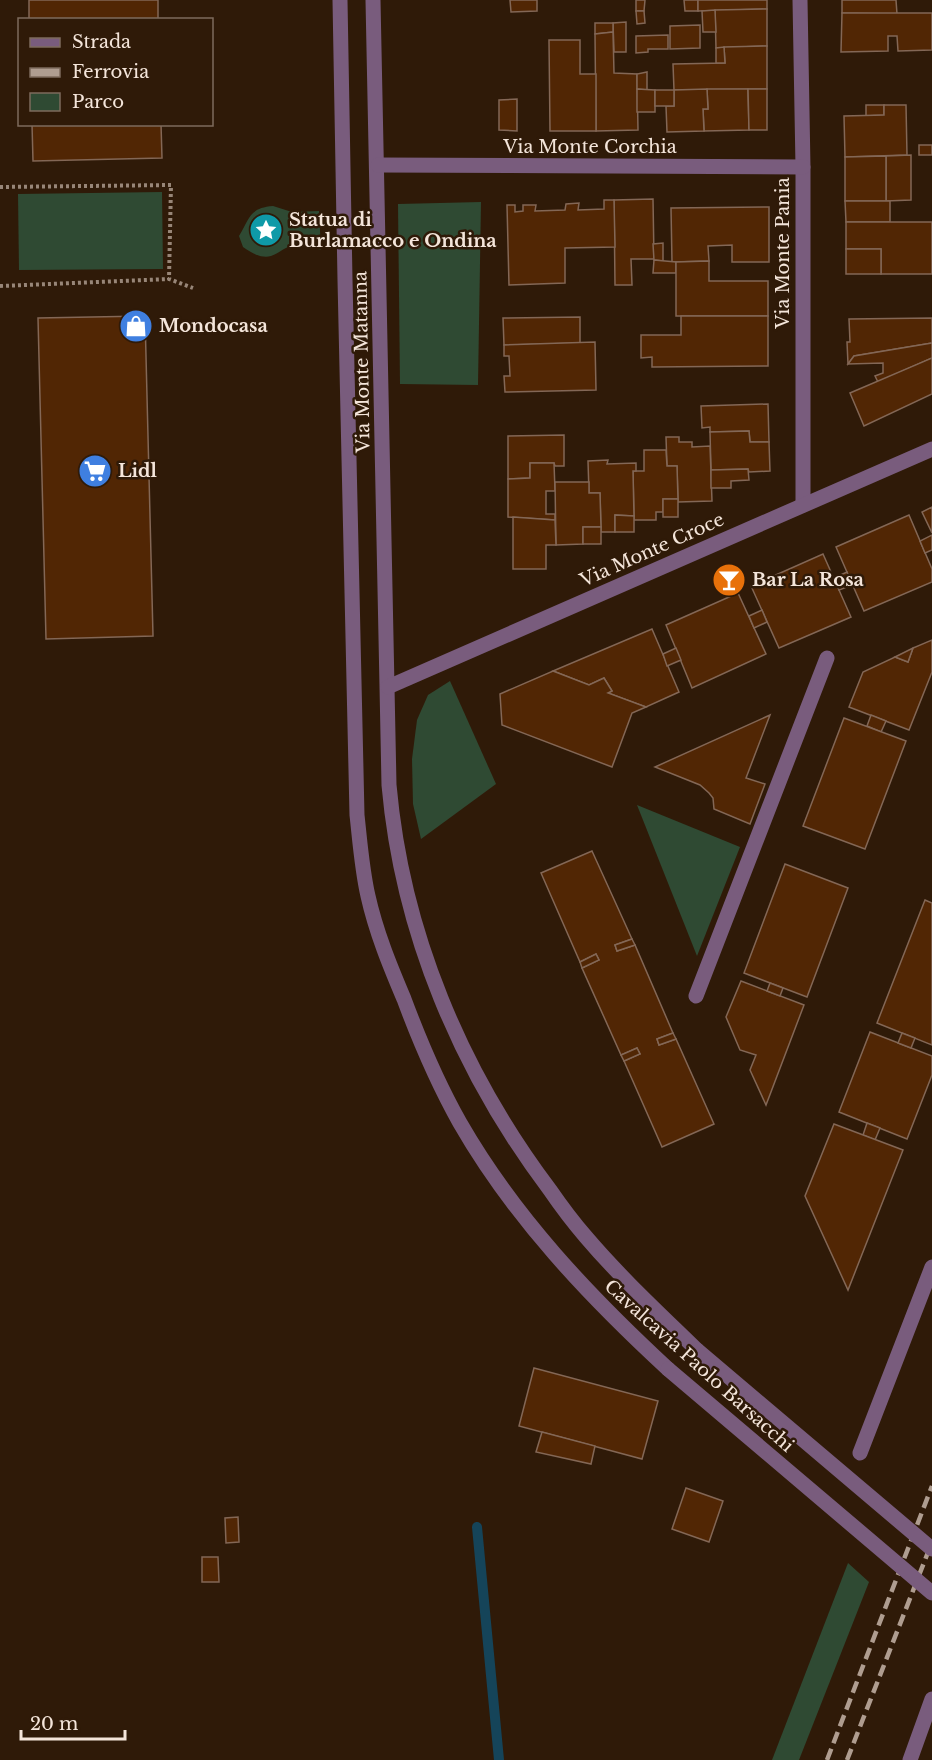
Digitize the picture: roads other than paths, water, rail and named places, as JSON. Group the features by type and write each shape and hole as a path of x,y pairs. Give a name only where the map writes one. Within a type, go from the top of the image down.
{"street":[{"name":"Via Monte Matanna","path":"340,0 354,658"},
{"name":"Via Monte Matanna","path":"373,0 388,687"},
{"name":"Via Monte Pania","path":"800,0 803,167 803,505"},
{"name":"Via Monte Corchia","path":"378,165 803,167"},
{"name":"Via Monte Croce","path":"388,687 932,449"},
{"name":"Cavalcavia Paolo Barsacchi","path":"354,658 357,815 365,880 379,936 419,1040 442,1089 483,1160 552,1252 624,1329 932,1593"},
{"path":"696,996 826,658"},
{"name":"Cavalcavia Paolo Barsacchi","path":"388,687 389,785 393,823 413,919 426,961 455,1033 487,1094 517,1144 585,1236 697,1350 932,1549"},
{"path":"860,1453 932,1267"},
{"path":"910,1760 932,1699"}],"waterway":[{"path":"477,1527 499,1760"}],"railway":[{"path":"827,1760 932,1486"},
{"path":"847,1760 932,1542"}],"place":[{"name":"Statua di Burlamacco e Ondina","path":"266,230"},
{"name":"Mondocasa","path":"136,326"},
{"name":"Lidl","path":"95,471"},
{"name":"Bar La Rosa","path":"729,580"}]}
